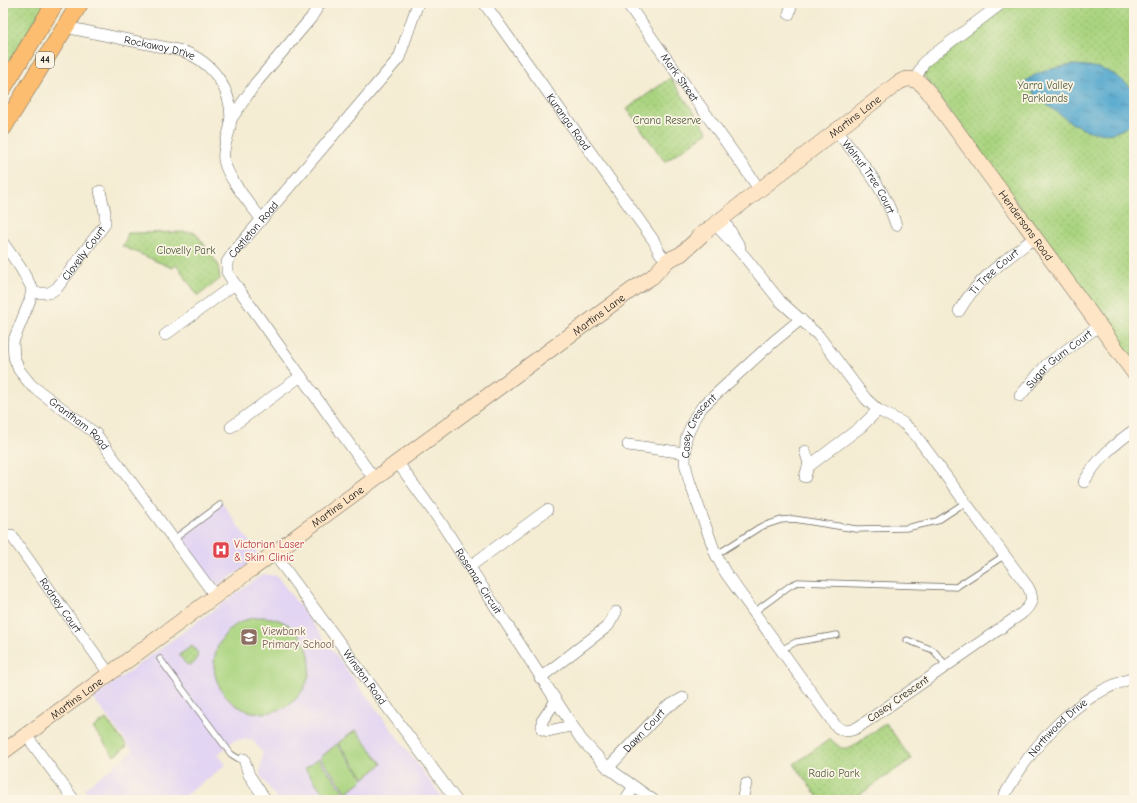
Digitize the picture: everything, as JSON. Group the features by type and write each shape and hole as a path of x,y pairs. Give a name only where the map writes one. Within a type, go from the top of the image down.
{"main road":[{"name":"44","path":"3,88 55,3"},
{"name":"44","path":"3,128 80,3"}],"street":[{"path":"230,122 255,84 311,18 320,3"},
{"name":"Castleton Road","path":"375,480 235,284 228,272 228,262 233,253 261,219 399,58 418,3"},
{"name":"Kuranga Road","path":"484,3 666,258"},
{"name":"Mark Street","path":"627,3 760,190"},
{"path":"915,80 924,62 1002,3"},
{"name":"Rockaway Drive","path":"65,27 188,53 202,61 215,73 224,88 230,104"},
{"name":"Martins Lane","path":"3,752 216,597 633,289 659,272 666,258 681,254 714,226 902,80 915,80"},
{"name":"Hendersons Road","path":"915,80 927,90 1134,373"},
{"path":"255,84 230,104 230,122 224,151 225,165 261,219"},
{"name":"Walnut Tree Court","path":"836,130 880,188 890,207 896,225"},
{"name":"Clovelly Court","path":"32,293 49,293 57,288 101,232 106,220 100,190"},
{"name":"Casey Crescent","path":"714,226 745,257 770,289 818,335 861,394 878,410 903,423 914,433 1031,592 1031,603 1021,614 860,726 849,731 844,731 835,725 725,572 716,555 690,480 685,453 686,438 690,427 702,407 798,317"},
{"name":"Ti Tree Court","path":"959,311 973,289 982,279 1034,238"},
{"path":"3,243 31,285 32,293"},
{"path":"165,335 235,284"},
{"name":"Grantham Road","path":"32,293 13,342 14,357 19,370 31,385 92,429 216,597"},
{"name":"Sugar Gum Court","path":"1020,396 1046,365 1100,325"},
{"path":"231,427 301,376"},
{"path":"805,451 807,472 862,426 878,410"},
{"path":"1084,482 1092,467 1111,446 1134,430"},
{"path":"628,445 685,453"},
{"name":"Rosemar Circuit","path":"398,463 440,521 555,702 589,750 608,768 653,800"},
{"path":"469,567 546,510"},
{"name":"Rodney Court","path":"11,535 110,674"},
{"name":"Winston Road","path":"274,554 456,800"},
{"path":"540,678 608,626 616,612"},
{"name":"Northwood Drive","path":"1002,800 1022,767 1035,750 1070,714 1099,692 1115,684 1134,678"},
{"name":"Dawn Court","path":"608,768 665,708 683,698"},
{"path":"555,702 542,721 542,729 548,731 571,726"},
{"path":"26,735 74,800"},
{"path":"244,759 249,775 266,800"},
{"path":"742,800 746,784"},
{"path":"625,800 634,787"}],"lane":[{"path":"716,555 760,527 781,520 794,519 856,529 906,528 937,521 966,502"},
{"path":"174,539 220,505"},
{"path":"754,613 798,582 956,587 1005,555"},
{"path":"780,650 796,642 837,635"},
{"path":"908,640 933,650 947,666"},
{"path":"160,659 231,754 235,757 244,759"}],"shaded area":[{"path":"221,501 260,557 219,585 211,581 176,534"},
{"name":"Viewbank Primary School","path":"263,574 277,576 444,800 278,800 260,775 263,753 252,739 235,740 218,754 226,765 179,800 93,800 84,789 133,751 93,698"}],"green space":[{"path":"3,3 46,3 3,71"},
{"name":"Yarra Valley Parklands","path":"1010,3 1134,3 1134,364 924,76 923,72 929,63"},
{"name":"Crana Reserve","path":"670,78 708,132 665,162 627,109"},
{"name":"Clovelly Park","path":"195,232 218,264 220,279 198,296 177,265 172,268 122,246 128,233"},
{"path":"262,617 280,621 289,625 296,631 302,638 306,647 310,665 306,683 302,692 296,699 289,705 280,709 262,713 244,709 235,705 228,699 222,692 218,683 214,665 218,647 222,638 228,631 235,625 244,621"},
{"path":"192,646 198,653 196,661 191,665 186,664 179,655"},
{"path":"106,719 127,746 114,756 93,728"},
{"name":"Radio Park","path":"886,723 911,759 852,800 820,800 794,764 830,739 841,748 851,748"},
{"path":"356,730 382,764 365,778 338,743"},
{"path":"337,744 364,779 347,792 320,758"},
{"path":"318,759 345,793 337,800 329,800 305,769"}],"water":[{"path":"1073,65 1099,68 1114,74 1121,79 1134,92 1134,122 1114,133 1108,134 1096,133 1081,128 1078,125 1073,124 1035,96 1032,90 1026,90 1022,84 1039,73"}],"place":[{"name":"Victorian Laser & Skin Clinic","path":"221,550"},
{"name":"Viewbank Primary School","path":"249,637"}]}
